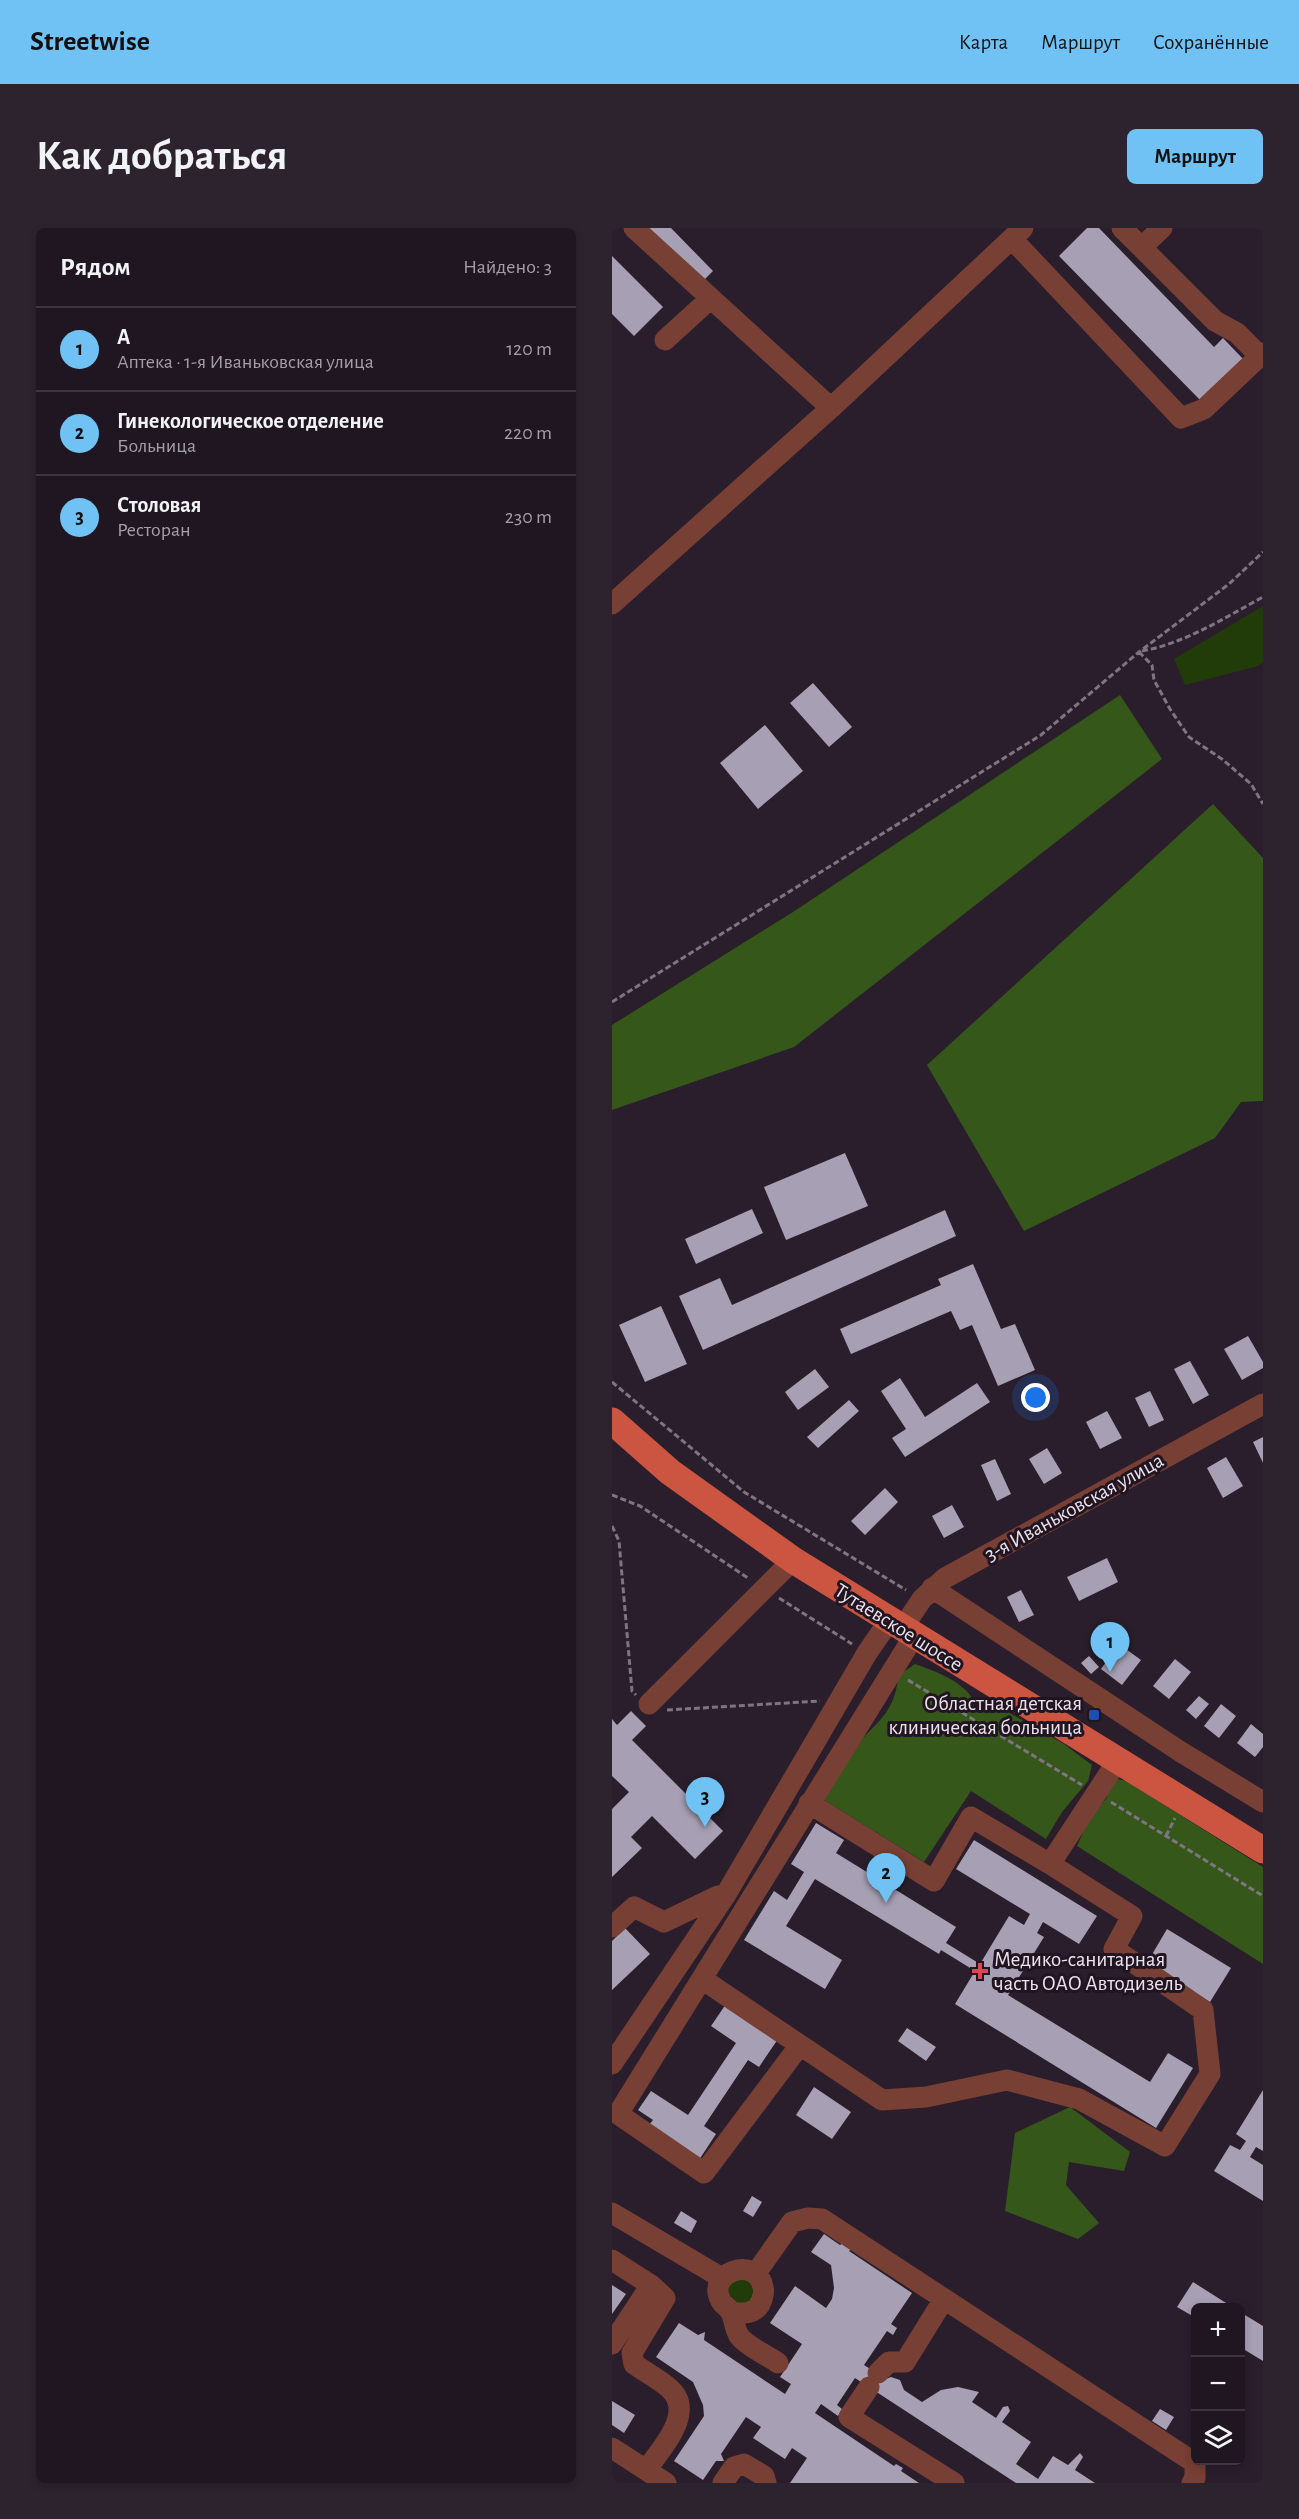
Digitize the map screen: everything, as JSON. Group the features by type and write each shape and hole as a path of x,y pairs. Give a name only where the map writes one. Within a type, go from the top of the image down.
{"main road":[{"name":"Тутаевское шоссе","path":"614,1428 670,1472 793,1560 901,1629 1263,1850"}],"street":[{"path":"634,228 831,408"},
{"path":"612,604 831,408 1017,234 1181,418 1204,409 1262,355 1237,333 1215,321 1122,228"},
{"path":"1142,247 1162,228"},
{"path":"665,340 710,299"},
{"name":"3-я Иваньковская улица","path":"901,1629 932,1588 1263,1404"},
{"path":"649,1704 793,1560"},
{"path":"932,1588 1181,1752 1263,1802"},
{"path":"612,2064 725,1896 867,1653 901,1629"},
{"path":"800,2045 704,2173 618,2114 893,1671 901,1629"},
{"path":"1050,1864 1118,1760"},
{"path":"702,1979 882,2100 926,2097 1007,2080 1079,2099 1165,2146 1210,2074 1203,2010 1114,1949 1132,1916 971,1817 934,1881 809,1803"},
{"path":"612,1927 634,1907 664,1922 718,1896 725,1896"},
{"path":"613,2218 722,2278"},
{"path":"756,2273 792,2222 808,2218 822,2219 1195,2463 1196,2478 1192,2483"},
{"path":"612,2260 651,2284 665,2298 632,2353 634,2364 671,2389 678,2405 678,2424 646,2470"},
{"path":"731,2312 746,2314 758,2307 764,2291 762,2281 756,2273 741,2268 729,2272 722,2278 718,2291 721,2302 731,2312 740,2337 778,2363"},
{"path":"612,2344 651,2284"},
{"path":"944,2299 905,2362 889,2362 873,2380 849,2417 948,2481"},
{"path":"612,2448 666,2483"},
{"path":"723,2483 734,2467 744,2464 764,2476 766,2483"}],"path":[{"path":"612,1002 1041,735 1139,652 1229,584 1263,552"},
{"path":"1139,652 1161,647 1190,636 1263,597"},
{"path":"1139,652 1152,665 1154,680 1170,710 1189,737 1222,759 1251,784 1263,804"},
{"path":"612,1382 744,1492 910,1592"},
{"path":"612,1495 640,1506 867,1653"},
{"path":"612,1527 619,1541 632,1691 657,1711 839,1700"},
{"path":"893,1671 1263,1896"},
{"path":"1166,1836 1176,1816"}],"green space":[{"path":"1263,606 1263,662 1258,666 1185,685 1174,659"},
{"path":"1120,695 1162,759 794,1047 612,1110 612,1025 793,912"},
{"path":"1213,804 1263,858 1263,1101 1241,1102 1215,1138 1024,1231 927,1065"},
{"path":"915,1664 949,1678 963,1688 974,1701 1001,1708 1064,1744 1092,1765 1088,1781 1062,1812 1046,1839 971,1791 924,1862 824,1800 853,1750 890,1707 899,1675"},
{"path":"1118,1779 1126,1781 1263,1867 1263,1964 1077,1846 1090,1817 1106,1799 1112,1783"},
{"path":"1070,2107 1130,2152 1124,2171 1069,2162 1066,2185 1099,2223 1078,2239 1005,2211 1015,2133"},
{"path":"730,2279 753,2279 755,2301 735,2305 726,2290"}],"building":[{"path":"643,228 671,228 713,271 699,285"},
{"path":"1087,228 1099,228 1214,347 1223,338 1244,360 1201,401 1059,256"},
{"path":"612,256 663,307 634,336 612,314"},
{"path":"813,683 852,727 829,747 790,703"},
{"path":"765,725 803,771 758,809 720,763"},
{"path":"845,1153 868,1206 786,1240 764,1187"},
{"path":"752,1209 763,1233 696,1264 685,1239"},
{"path":"945,1210 956,1236 703,1350 679,1296 720,1278 732,1305"},
{"path":"973,1264 1001,1329 1015,1324 1035,1370 998,1386 972,1325 960,1330 951,1311 851,1354 840,1329 941,1285 938,1279"},
{"path":"661,1306 687,1364 645,1382 619,1325"},
{"path":"1248,1336 1263,1362 1263,1368 1242,1380 1224,1349"},
{"path":"1190,1361 1209,1395 1193,1404 1174,1369"},
{"path":"815,1369 829,1387 798,1410 785,1392"},
{"path":"900,1378 925,1417 977,1383 990,1402 905,1457 892,1438 906,1429 881,1391"},
{"path":"1150,1391 1164,1420 1149,1427 1135,1398"},
{"path":"849,1400 859,1411 818,1448 807,1437"},
{"path":"1107,1411 1122,1438 1100,1449 1086,1422"},
{"path":"1263,1437 1263,1463 1253,1442"},
{"path":"1047,1448 1062,1473 1044,1484 1029,1459"},
{"path":"1226,1457 1243,1486 1223,1498 1207,1468"},
{"path":"995,1459 1011,1494 997,1501 981,1465"},
{"path":"885,1488 898,1502 865,1535 851,1521"},
{"path":"952,1505 964,1527 944,1538 932,1516"},
{"path":"1107,1558 1118,1582 1079,1601 1067,1577"},
{"path":"1021,1590 1034,1615 1019,1622 1007,1597"},
{"path":"1119,1644 1141,1660 1122,1685 1101,1669"},
{"path":"1089,1656 1099,1667 1091,1674 1081,1663"},
{"path":"1175,1659 1191,1672 1169,1699 1153,1686"},
{"path":"1199,1696 1209,1704 1196,1719 1186,1710"},
{"path":"1221,1704 1236,1716 1219,1738 1204,1726"},
{"path":"631,1711 646,1726 632,1740 723,1831 695,1859 652,1816 631,1837 642,1848 612,1877 612,1809 629,1792 612,1776 612,1719 617,1725"},
{"path":"1251,1724 1263,1734 1263,1747 1255,1757 1237,1743"},
{"name":"Медико-санитарная часть ОАО Автодизель","path":"816,1823 844,1840 836,1853 956,1927 946,1943 980,1964 1009,1916 1024,1925 1030,1914 956,1869 974,1840 1097,1916 1079,1944 1043,1922 1037,1933 1044,1937 1008,1995 1150,2082 1168,2053 1193,2068 1156,2128 955,2004 975,1971 941,1950 939,1954 815,1879 786,1926 842,1960 825,1989 744,1940 774,1891 787,1900 804,1872 791,1864"},
{"path":"625,1928 650,1954 612,1990 612,1941"},
{"path":"1167,1929 1231,1968 1210,2002 1147,1963"},
{"path":"726,2004 778,2039 759,2067 748,2060 704,2126 716,2134 699,2160 648,2126 653,2120 638,2110 651,2091 688,2115 736,2043 711,2026"},
{"path":"907,2028 936,2047 926,2061 898,2041"},
{"path":"814,2087 851,2112 832,2139 796,2115"},
{"path":"1263,2090 1263,2151 1256,2147 1250,2157 1263,2165 1263,2201 1214,2171 1230,2145 1240,2150 1246,2141 1236,2134"},
{"path":"752,2196 762,2202 753,2217 743,2211"},
{"path":"681,2211 697,2221 691,2233 674,2223"},
{"path":"824,2234 840,2245 849,2239 854,2247 849,2251 912,2293 891,2324 897,2328 893,2335 887,2331 864,2365 886,2379 891,2377 900,2380 904,2390 922,2402 941,2390 958,2387 979,2392 972,2402 996,2418 1003,2407 1008,2406 1010,2411 1002,2422 1031,2442 1016,2464 1038,2479 1053,2456 1068,2465 1080,2453 1083,2457 1075,2470 1095,2483 1016,2483 855,2378 837,2405 842,2409 838,2416 821,2404 815,2413 894,2466 896,2464 903,2468 901,2471 919,2483 790,2483 807,2458 792,2448 785,2459 753,2438 761,2427 746,2417 721,2454 724,2461 716,2461 703,2480 674,2461 704,2416 703,2405 693,2382 656,2357 679,2323 698,2335 705,2332 704,2340 785,2394 791,2384 780,2377 802,2344 770,2323 795,2286 826,2308 832,2299 834,2288 831,2265 811,2252"},
{"path":"1193,2282 1226,2303 1191,2303 1191,2315 1177,2307"},
{"path":"612,2285 626,2294 612,2314"},
{"path":"1245,2315 1263,2326 1263,2361 1245,2350"},
{"path":"612,2401 635,2415 624,2433 612,2425"},
{"path":"1160,2409 1174,2417 1166,2430 1152,2421"}],"place":[{"name":"А","path":"1110,1672"},
{"name":"Областная детская клиническая больница","path":"1094,1715"},
{"name":"Столовая","path":"705,1827"},
{"name":"Гинекологическое отделение","path":"886,1903"},
{"name":"Медико-санитарная часть ОАО Автодизель","path":"980,1971"}]}
